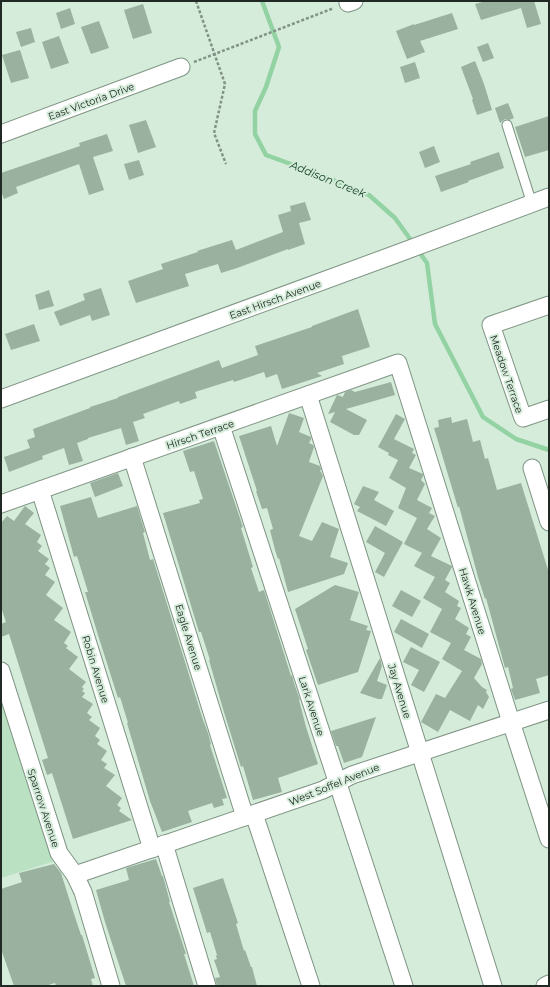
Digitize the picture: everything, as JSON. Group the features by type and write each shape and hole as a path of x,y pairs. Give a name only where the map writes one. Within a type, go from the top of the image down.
{"street":[{"name":"East Victoria Drive","path":"1,134 182,67"},
{"name":"East Hirsch Avenue","path":"1,399 549,197"},
{"name":"Meadow Terrace","path":"549,305 491,325 523,418 549,409"},
{"name":"Hirsch Terrace","path":"1,504 398,364"},
{"name":"Hawk Avenue","path":"398,364 549,839"},
{"name":"Jay Avenue","path":"308,395 493,986"},
{"name":"Lark Avenue","path":"221,426 404,986"},
{"name":"Eagle Avenue","path":"132,457 250,815 311,986"},
{"path":"532,468 549,522"},
{"name":"Robin Avenue","path":"40,490 158,846 207,986"},
{"name":"Sparrow Avenue","path":"1,671 59,854 75,875 84,892 111,986"},
{"name":"West Soffel Avenue","path":"75,875 323,790 352,775 549,710"},
{"path":"545,986 549,984"}],"lane":[{"path":"507,125 532,204"}],"path":[{"path":"196,1 225,84 214,133 226,164"},
{"path":"182,67 351,2"}],"green space":[{"path":"1,683 58,860 1,878"}],"building":[{"path":"486,1 534,1 541,24 527,28 521,8 481,20 475,4"},
{"path":"143,4 152,33 133,39 124,10"},
{"path":"70,8 75,24 61,29 56,13"},
{"path":"452,13 458,29 420,41 425,52 407,59 396,31"},
{"path":"99,21 109,48 91,54 81,27"},
{"path":"31,28 35,42 21,47 16,32"},
{"path":"59,36 69,63 51,69 42,42"},
{"path":"488,43 494,58 483,62 477,47"},
{"path":"20,50 29,78 11,83 2,55"},
{"path":"475,61 492,110 477,115 472,100 473,99 461,67"},
{"path":"415,62 420,78 405,83 400,67"},
{"path":"508,103 514,118 509,120 505,119 500,123 495,108"},
{"path":"549,116 549,150 525,157 515,127"},
{"path":"146,120 156,147 138,153 129,125"},
{"path":"107,134 113,151 93,157 104,190 89,195 79,164 16,187 18,193 4,199 1,191 1,173 80,146 79,143"},
{"path":"434,146 440,162 425,168 419,152"},
{"path":"499,152 504,168 441,192 435,176 471,164 470,162"},
{"path":"139,160 144,175 129,180 124,164"},
{"path":"305,202 311,220 299,223 305,244 221,273 218,264 185,274 189,286 136,303 128,281 163,269 161,264 198,252 197,251 232,240 236,250 283,232 278,215 291,211 290,206"},
{"path":"101,288 110,315 92,321 90,315 60,326 54,312 85,300 83,294"},
{"path":"49,290 54,306 39,310 35,295"},
{"path":"358,309 370,347 342,356 344,364 317,373 322,376 282,389 277,374 266,378 264,372 234,382 233,380 195,392 197,398 180,404 179,401 143,414 145,418 133,422 139,441 126,445 121,428 77,443 83,461 69,465 64,448 42,456 43,459 9,472 4,457 30,448 27,440 35,437 33,429 219,360 222,368 258,355 255,346 312,327"},
{"path":"34,324 40,341 11,350 5,334"},
{"path":"391,382 395,395 346,409 367,420 359,435 354,435 330,422 335,412 328,414 337,395 343,397 345,392 351,390 355,392"},
{"path":"289,413 304,418 299,432 311,437 309,443 314,447 309,462 320,466 320,471 323,476 299,536 312,541 322,522 339,529 330,557 348,563 344,574 288,592 270,530 273,529 267,508 262,509 239,436 271,426 277,446"},
{"path":"396,414 405,419 394,439 414,449 412,453 416,455 409,468 423,474 421,480 425,484 417,500 432,508 429,513 435,516 427,529 441,538 431,556 452,566 445,580 450,583 445,592 459,601 457,606 461,608 455,619 469,628 466,634 471,637 464,650 481,659 482,664 474,678 487,690 486,692 489,697 483,709 478,705 470,721 450,710 438,732 421,722 436,694 445,698 462,671 442,659 451,643 430,632 442,609 423,598 435,577 414,566 422,553 404,544 417,518 398,508 406,488 389,478 398,460 388,455 389,453 378,447"},
{"path":"451,417 452,423 467,419 473,442 480,440 485,459 488,458 497,490 521,483 549,573 549,675 536,679 540,693 515,700 511,689 513,688 508,667 505,668 459,506 458,508 434,428 439,427 438,420"},
{"path":"214,441 243,527 241,528 253,567 251,568 259,592 264,590 300,700 306,727 318,764 278,778 282,792 253,800 243,766 241,767 210,660 201,632 199,632 163,513 200,503 199,500 203,499 194,471 190,472 183,451"},
{"path":"118,473 123,486 95,497 90,483"},
{"path":"363,486 379,492 374,500 394,511 386,526 357,511 360,507 354,504"},
{"path":"91,497 98,518 137,506 145,532 143,533 150,560 153,559 227,798 222,799 224,805 214,808 212,803 188,811 192,822 162,832 150,801 120,697 118,698 98,635 85,592 88,592 77,556 74,557 60,506"},
{"path":"25,506 34,513 25,524 41,535 37,542 42,546 38,551 49,559 45,564 50,568 45,575 55,582 46,595 63,608 54,620 71,632 64,643 68,646 66,648 78,657 69,669 86,682 82,687 84,689 82,691 85,693 82,697 93,704 87,713 92,717 89,720 100,728 95,736 100,740 97,744 107,751 101,760 107,764 104,768 115,775 106,786 122,798 117,805 121,808 119,811 132,820 73,839 52,773 47,775 42,760 48,758 9,634 1,637 1,624 6,622 1,607 1,523 7,516 14,521"},
{"path":"375,526 403,542 384,577 375,572 385,553 366,542"},
{"path":"335,585 359,592 350,620 368,626 366,630 371,631 358,672 318,685 306,650 308,649 295,609"},
{"path":"401,590 421,601 412,617 392,606"},
{"path":"401,619 429,634 422,648 394,632"},
{"path":"411,647 440,662 424,692 411,685 419,670 403,662"},
{"path":"380,658 382,666 377,681 387,685 382,699 378,699 360,693"},
{"path":"376,717 362,757 344,763 331,731"},
{"path":"156,859 163,876 169,902 186,954 184,954 194,986 126,986 105,922 96,890 129,880 126,868"},
{"path":"54,864 61,873 82,935 95,978 91,979 93,986 56,986 55,983 45,986 14,986 1,949 1,889 22,882 19,873"},
{"path":"223,878 238,923 236,924 244,951 245,950 252,967 257,986 217,986 215,978 220,977 214,960 217,959 217,955 210,932 207,933 193,888"}],"waterway":[{"name":"Addison Creek","path":"262,1 279,47 266,87 255,111 255,134 266,155 321,175 369,195 395,218 413,243"},
{"name":"Addison Creek","path":"417,249 427,263 435,324 483,417 516,439 549,450"}]}
